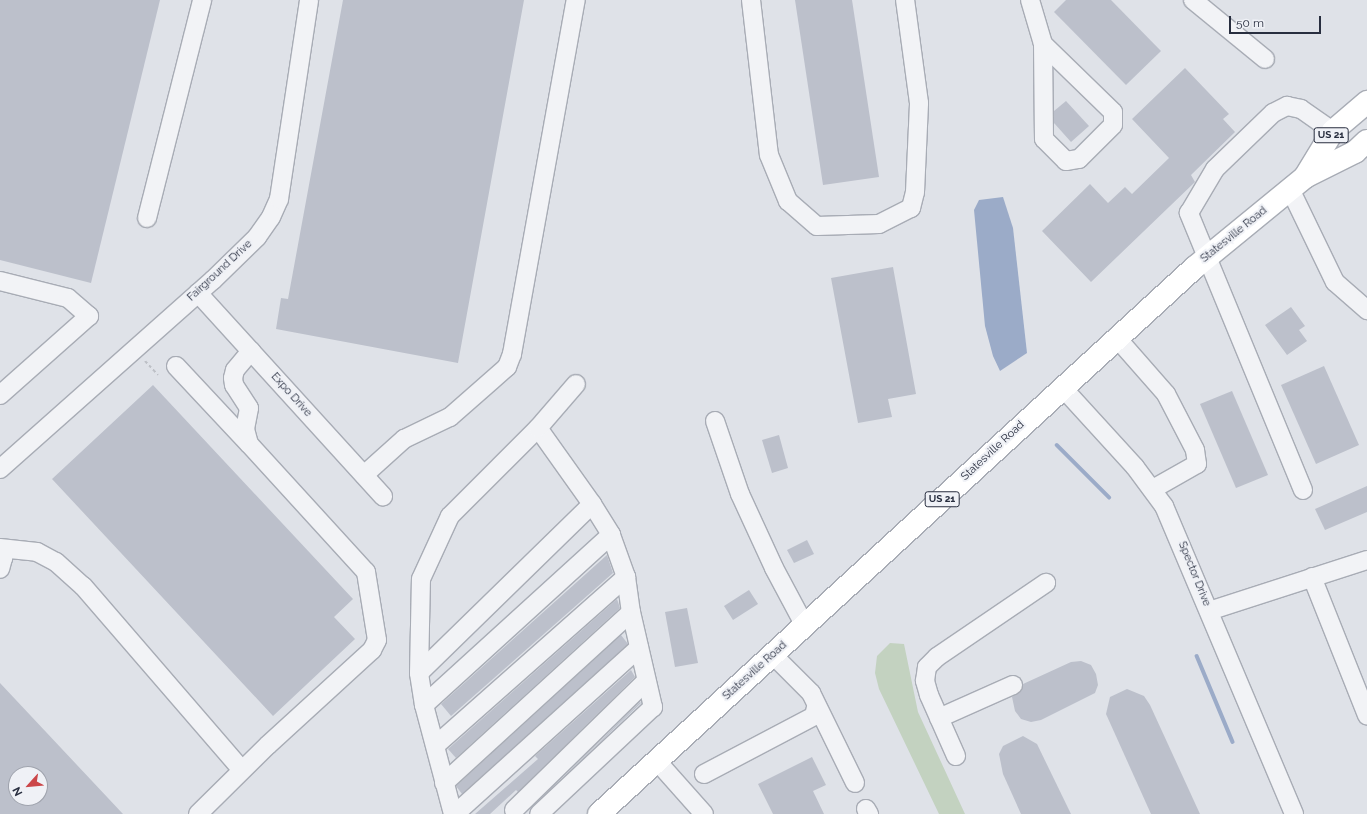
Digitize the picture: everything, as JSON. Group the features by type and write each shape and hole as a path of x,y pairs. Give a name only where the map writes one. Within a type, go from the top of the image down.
{"main road":[{"name":"Statesville Road","path":"1298,183 1333,131 1367,102"},
{"name":"Statesville Road","path":"599,814 656,760 805,626 1116,337 1208,256 1298,183 1355,152 1367,141"}],"street":[{"path":"147,218 202,0"},
{"name":"Fairground Drive","path":"0,469 198,293 257,237 271,217 279,199 309,0"},
{"path":"364,475 404,439 450,417 507,367 512,354 576,0"},
{"path":"751,0 769,155 788,201 817,226 879,224 911,208 915,192 919,103 906,0"},
{"path":"1030,0 1043,44 1044,139 1066,161 1079,159 1113,125 1113,112 1043,44"},
{"path":"1192,0 1266,59"},
{"path":"1303,490 1208,256 1189,213 1215,169 1241,141 1273,113 1287,106 1300,109 1333,131"},
{"path":"1298,183 1335,282 1367,310"},
{"path":"0,282 68,298 89,316 0,394"},
{"name":"Expo Drive","path":"198,293 383,496"},
{"path":"1116,337 1166,394 1195,450 1197,464 1153,489"},
{"path":"249,444 245,429 249,408 234,385 233,378 235,370 251,351"},
{"path":"176,366 366,572 377,640 372,650 242,770 198,814"},
{"path":"576,384 538,428 450,516 421,579 419,673 424,705 436,746 444,783 454,814 639,648"},
{"name":"Spector Drive","path":"1062,387 1153,489 1177,532 1294,814"},
{"path":"715,421 740,494 774,568 805,626"},
{"path":"538,428 592,504 611,535 626,577 631,612 653,707 539,814"},
{"path":"419,673 592,504"},
{"path":"424,705 611,535"},
{"path":"0,548 37,552 56,562 83,586 242,770"},
{"path":"0,552 3,558 0,569"},
{"path":"1209,611 1367,560"},
{"path":"436,746 626,577"},
{"path":"1312,577 1367,715"},
{"path":"956,756 925,681 927,667 937,657 1046,583"},
{"path":"444,783 631,612"},
{"path":"773,655 811,692 816,707 855,783"},
{"path":"514,813 646,681"},
{"path":"939,718 1013,685"},
{"path":"704,774 814,716 816,707"},
{"path":"656,760 704,814"}],"path":[{"path":"145,361 158,375"}],"green space":[{"path":"890,643 904,644 918,712 965,814 939,814 879,689 875,673 877,656"}],"water":[{"path":"1003,197 1013,228 1027,353 1000,371 993,356 985,326 974,210 979,200"}],"building":[{"path":"0,0 160,0 91,283 0,260"},
{"path":"343,0 524,0 458,363 276,329 281,298 288,299"},
{"path":"795,0 852,0 879,177 823,185"},
{"path":"1066,0 1111,0 1161,51 1126,85 1054,12"},
{"path":"1185,68 1229,114 1223,119 1235,132 1191,175 1195,182 1091,282 1042,231 1090,184 1108,203 1125,187 1132,194 1169,158 1132,119"},
{"path":"1066,101 1089,126 1071,142 1054,123 1054,111"},
{"path":"893,267 916,394 888,399 892,417 858,423 831,278"},
{"path":"1291,307 1305,326 1299,330 1307,341 1287,355 1265,325"},
{"path":"1324,366 1359,445 1316,464 1281,385"},
{"path":"153,385 353,599 334,617 355,639 273,716 52,479"},
{"path":"1232,391 1268,475 1236,488 1200,404"},
{"path":"779,435 788,468 772,473 762,440"},
{"path":"1367,486 1367,512 1325,530 1315,509"},
{"path":"807,540 814,554 794,563 787,550"},
{"path":"607,555 613,573 451,716 441,704"},
{"path":"749,590 758,604 733,620 724,606"},
{"path":"617,599 620,608 456,758 448,749"},
{"path":"687,608 698,663 675,667 665,612"},
{"path":"621,635 628,644 462,794 456,786"},
{"path":"1081,661 1091,665 1096,674 1098,685 1095,693 1041,720 1031,722 1021,719 1015,711 1012,697 1021,691 1023,684 1071,662"},
{"path":"631,670 635,677 518,792 516,790 490,814 475,814 538,759 535,756"},
{"path":"0,683 123,814 0,814"},
{"path":"1127,689 1144,696 1150,705 1200,814 1151,814 1106,714 1110,697"},
{"path":"640,702 641,703 556,784"},
{"path":"1023,736 1037,744 1071,814 1021,814 1003,774 999,754 1003,746"},
{"path":"812,757 826,785 813,791 824,814 773,814 758,784"}],"waterway":[{"path":"1057,445 1109,497"},
{"path":"1197,656 1233,742"}]}
